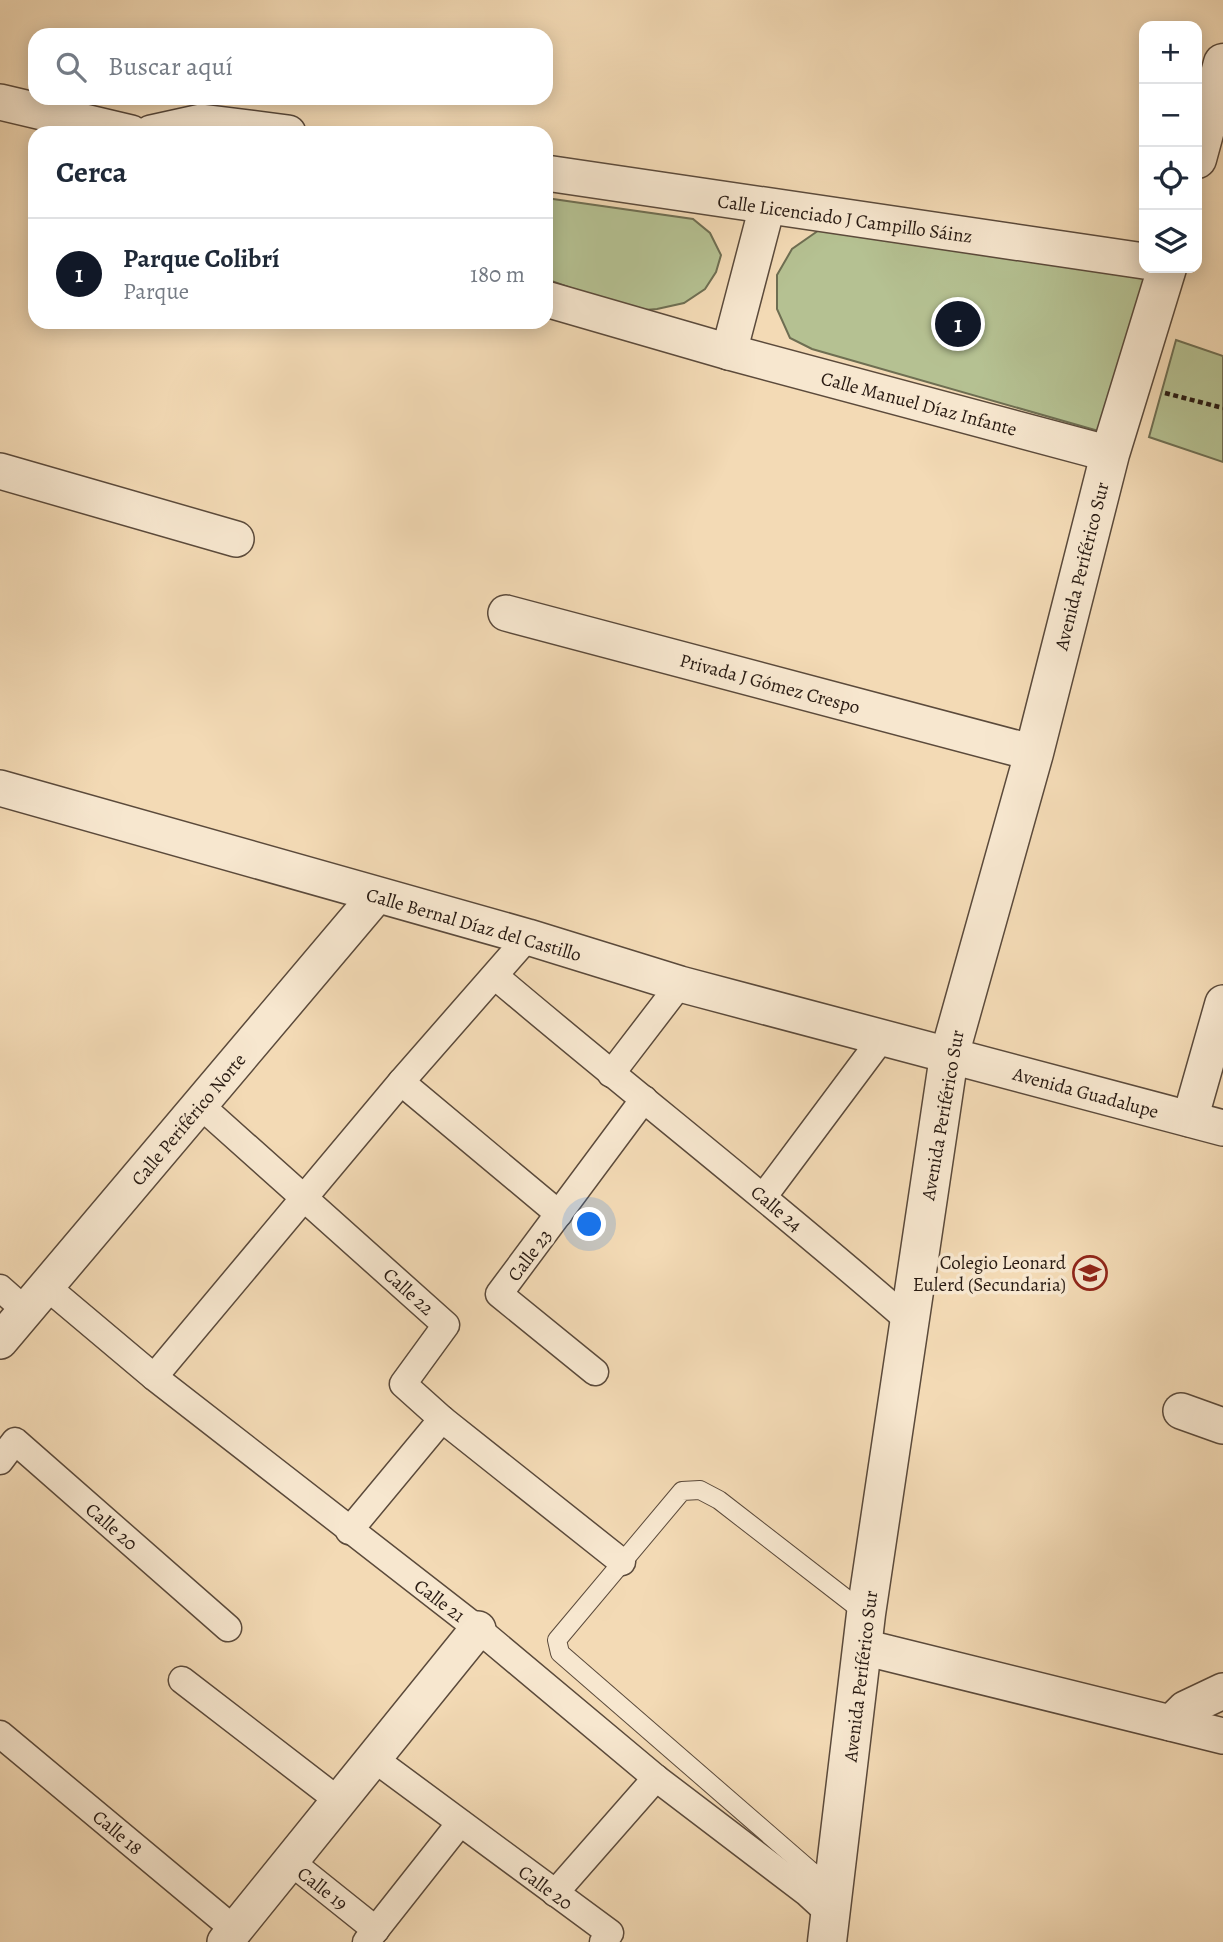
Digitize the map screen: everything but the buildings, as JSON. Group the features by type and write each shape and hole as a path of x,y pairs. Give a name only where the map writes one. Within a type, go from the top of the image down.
{"street":[{"path":"1200,147 1223,63"},
{"path":"0,102 101,126"},
{"path":"183,126 201,122 233,126"},
{"name":"Calle Licenciado J Campillo Sáinz","path":"553,174 1139,260"},
{"path":"729,352 767,207"},
{"name":"Avenida Periférico Sur","path":"831,1916 865,1631 908,1320 949,1056 1034,752 1110,454 1165,273"},
{"name":"Calle Manuel Díaz Infante","path":"553,301 729,352 1110,454"},
{"path":"0,471 236,539"},
{"name":"Privada J Gómez Crespo","path":"506,613 1034,752"},
{"name":"Calle Bernal Díaz del Castillo","path":"0,789 528,937 680,985 949,1056"},
{"name":"Calle Periférico Norte","path":"0,1341 376,896"},
{"path":"154,1377 401,1082 496,977 528,937"},
{"name":"Calle 24","path":"496,977 611,1074 764,1196 908,1320"},
{"path":"611,1074 680,985"},
{"path":"1190,1119 1223,1003"},
{"path":"764,1196 881,1038"},
{"name":"Avenida Guadalupe","path":"949,1056 1223,1128"},
{"name":"Calle 23","path":"401,1082 559,1214 499,1294 596,1372"},
{"path":"559,1214 644,1099"},
{"name":"Calle 22","path":"200,1105 446,1325 403,1384 442,1419 622,1562"},
{"name":"Calle 21","path":"0,1288 36,1299 154,1377 478,1629 656,1778 807,1893 831,1916"},
{"path":"1181,1411 1223,1426"},
{"path":"349,1531 442,1419"},
{"name":"Calle 20","path":"0,1461 15,1441 228,1628"},
{"path":"230,1936 478,1629"},
{"path":"865,1631 1171,1723 1223,1736"},
{"path":"182,1680 339,1801"},
{"path":"1171,1723 1185,1709 1223,1691"},
{"name":"Calle 18","path":"0,1734 230,1936"},
{"name":"Calle 20","path":"373,1758 610,1933 603,1942"},
{"path":"555,1893 656,1778"},
{"path":"371,1936 460,1823"},
{"name":"Calle 19","path":"291,1862 371,1936"}],"lane":[{"path":"831,1916 560,1653 557,1640 674,1497 682,1491 700,1490 719,1500 865,1631"}],"path":[{"path":"1130,385 1223,408"}],"green space":[{"path":"553,199 693,219 710,233 721,255 716,272 705,289 684,303 634,311 553,282"},
{"path":"822,228 1145,277 1102,432 812,349 790,338 777,309 777,275 792,249"},
{"path":"1176,340 1223,356 1223,462 1149,437"}],"place":[{"name":"Parque Colibrí","path":"958,324"},
{"name":"Colegio Leonard Eulerd (Secundaria)","path":"1090,1273"}]}
